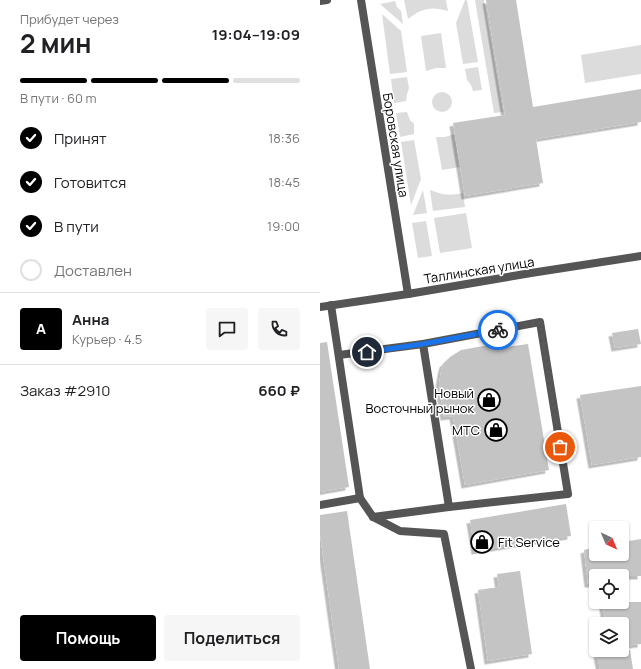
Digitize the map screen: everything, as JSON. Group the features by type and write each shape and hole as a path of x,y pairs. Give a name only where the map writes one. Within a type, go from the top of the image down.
{"street":[{"path":"320,1 327,0"},
{"name":"Боровская улица","path":"361,0 408,294"},
{"name":"Таллинская улица","path":"320,307 641,256"},
{"path":"331,305 360,498 373,517 400,532 444,534 471,669"},
{"path":"339,355 423,344 540,322 568,494 373,517"},
{"path":"423,344 449,507"},
{"path":"320,505 360,498"}],"shaded area":[{"path":"404,0 446,0 448,11 432,8 422,10 408,19"},
{"path":"465,0 467,0 478,62 463,64 456,23"},
{"path":"475,0 484,0 503,112 494,113"},
{"path":"395,1 397,7 401,11 403,24 380,4"},
{"path":"382,14 401,31 407,72 390,74"},
{"path":"441,33 446,68 436,68 426,71 421,36"},
{"path":"641,45 641,74 585,83 581,55"},
{"path":"478,67 482,90 473,91 467,80 465,69"},
{"path":"407,77 409,88 406,101 394,103 391,79"},
{"path":"438,92 446,92 452,98 452,106 446,112 438,112 432,106 432,98"},
{"path":"407,112 410,120 414,124 414,134 400,137 396,113"},
{"path":"454,134 460,167 442,170 436,137 445,137"},
{"path":"414,140 421,179 411,205 401,142"},
{"path":"423,190 427,213 413,215"},
{"path":"430,190 446,194 463,193 465,207 433,211"},
{"path":"466,213 472,248 440,253 434,218"},
{"path":"426,221 432,256 418,258 412,223"}],"building":[{"path":"486,0 516,0 533,107 641,89 641,122 536,139 543,183 465,196 453,123 505,115"},
{"path":"638,329 641,344 615,348 612,333"},
{"path":"327,342 349,487 320,492 320,343"},
{"name":"Новый Восточный рынок","path":"500,343 500,348 528,344 549,470 465,485 453,416 444,417 439,384 441,372 443,364 450,357 461,350"},
{"path":"641,386 641,457 592,465 580,395"},
{"path":"566,504 571,536 475,551 470,520"},
{"path":"347,511 370,669 339,669 320,534 320,515"},
{"path":"641,539 641,576 629,576 629,569 589,569 588,584 584,550 589,549 589,561 629,561 629,541"},
{"path":"520,571 532,654 488,661 478,590 499,587 497,574"},
{"path":"629,602 641,602 641,644 629,645 629,617 605,617 603,609 629,609"},
{"path":"630,650 633,669 600,669 598,657 629,657"}],"way so far":[{"path":"498,330 540,322 560,447"}],"place":[{"name":"Новый Восточный рынок","path":"489,400"},
{"name":"МТС","path":"496,430"},
{"name":"Fit Service","path":"482,542"}],"route":[{"path":"367,352 423,344 498,330"}]}
